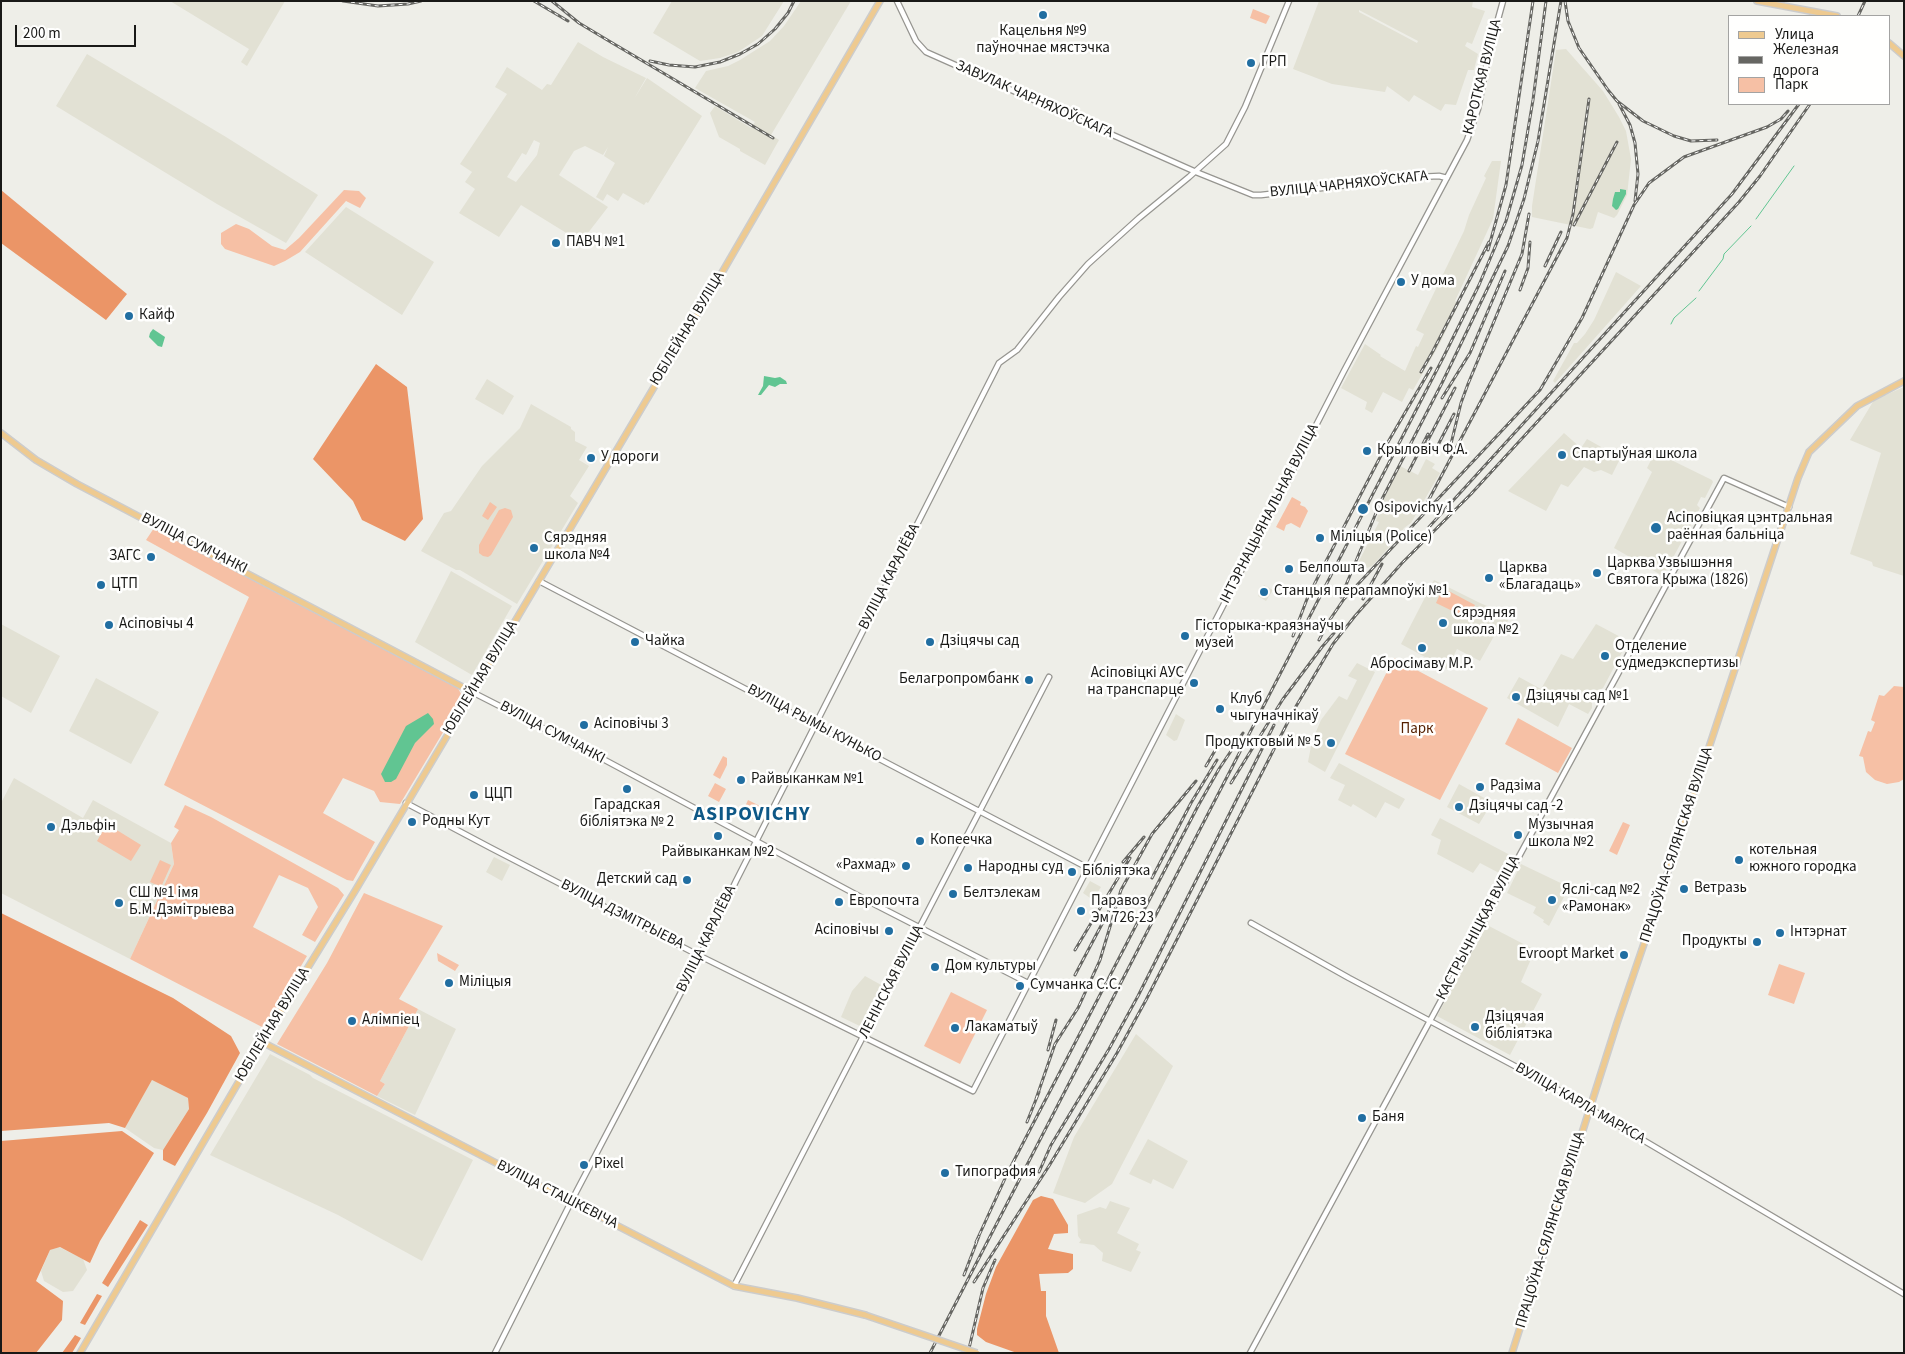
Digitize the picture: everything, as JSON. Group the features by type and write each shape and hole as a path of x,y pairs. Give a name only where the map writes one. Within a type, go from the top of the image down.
{"main road":[{"name":"ЮБІЛЕЙНАЯ ВУЛІЦА","path":"80,1353 262,1042 539,581 880,1"},
{"path":"1757,1 1832,15"},
{"path":"1890,44 1904,56"},
{"name":"ПРАЦОЎНА-СЯЛЯНСКАЯ ВУЛІЦА","path":"1512,1353 1590,1107 1798,478 1810,452 1857,406 1904,381"},
{"name":"ВУЛІЦА СУМЧАНКІ","path":"1,433 36,460 77,484 472,692"},
{"name":"ВУЛІЦА СТАШКЕВІЧА","path":"262,1042 734,1286 807,1300 865,1315 977,1353"}],"street":[{"name":"ЗАВУЛАК ЧАРНЯХОЎСКАГА","path":"898,1 916,41 926,52 1196,172"},
{"path":"1196,172 1226,144 1245,107 1289,1"},
{"name":"КАРОТКАЯ ВУЛІЦА","path":"1447,178 1475,121 1489,52 1503,1"},
{"name":"ВУЛІЦА ЧАРНЯХОЎСКАГА","path":"1196,172 1256,195 1409,178 1439,176 1447,178"},
{"name":"ВУЛІЦА КАРАЛЁВА","path":"495,1353 571,1202 700,956 999,363 1017,350 1058,297 1101,251 1196,172"},
{"name":"ІНТЭРНАЦЫЯНАЛЬНАЯ ВУЛІЦА","path":"973,1091 1340,379 1447,178"},
{"name":"КАСТРЫЧНІЦКАЯ ВУЛІЦА","path":"1250,1353 1724,478 1789,507"},
{"name":"ВУЛІЦА РЫМЫ КУНЬКО","path":"539,581 1088,868"},
{"name":"ЛЕНІНСКАЯ ВУЛІЦА","path":"734,1286 920,927 978,810 1049,677"},
{"name":"ВУЛІЦА СУМЧАНКІ","path":"472,692 581,747 1028,983"},
{"name":"ВУЛІЦА ДЗМІТРЫЕВА","path":"406,803 700,956 973,1091"},
{"name":"ВУЛІЦА КАРЛА МАРКСА","path":"1251,923 1590,1107 1717,1185 1904,1294"}],"shaded area":[{"path":"170,1 285,1 247,66 241,62 249,49"},
{"path":"672,1 784,1 762,36 738,52 720,58 700,61 653,33"},
{"path":"801,1 851,1 771,135 779,140 765,165 719,137 710,113 715,106 751,128 755,122 695,88 706,71 728,66 770,41 784,26"},
{"path":"1319,1 1473,1 1472,7 1485,11 1472,44 1467,42 1465,46 1478,54 1474,70 1468,70 1456,105 1445,104 1441,111 1414,95 1409,102 1387,86 1385,92 1332,84 1293,69","holes":["1359,10 1418,41 1417,43 1359,12"]},
{"path":"578,42 603,57 646,78 634,99 647,78 702,116 648,203 646,202 644,205 623,193 618,201 607,194 603,201 596,197 615,163 604,156 608,147 603,155 585,146 574,151 559,175 608,207 581,242 521,205 499,237 459,213 475,189 465,182 472,172 460,164 507,94 495,87 507,67 542,90 547,84 551,85","holes":["534,140 540,143 537,155 516,182 507,177 522,153 526,155"]},
{"path":"1566,49 1603,91 1619,117 1626,131 1631,159 1627,195 1617,215 1614,218 1598,212 1593,228 1590,229 1532,217 1532,206 1556,50"},
{"path":"87,54 226,137 318,195 286,243 217,204 56,106"},
{"path":"1492,161 1501,161 1493,219 1455,301 1459,304 1438,347 1413,390 1409,388 1402,402 1383,392 1372,413 1365,409 1367,402 1341,388 1365,344 1380,356 1405,371 1416,346 1418,347 1424,334 1416,330 1464,231 1469,215 1486,178 1484,176"},
{"path":"1620,189 1626,190 1626,194 1616,210 1612,206 1613,199 1615,192 1620,192"},
{"path":"1,190 127,294 106,320 1,243"},
{"path":"346,207 434,262 402,315 305,252"},
{"path":"1616,272 1641,286 1555,383 1553,381 1574,343 1577,343 1585,334 1594,320"},
{"path":"153,329 165,337 162,347 158,346 149,337"},
{"path":"376,364 407,387 423,519 405,541 362,520 353,501 313,459"},
{"path":"764,376 780,377 787,384 780,384 775,387 769,385 761,395 758,395 763,386"},
{"path":"487,379 514,396 503,415 475,399"},
{"path":"1904,387 1904,576 1873,566 1872,562 1850,554 1881,453 1850,440 1874,400"},
{"path":"531,404 571,427 575,432 575,441 587,447 579,460 589,466 570,496 578,503 517,604 460,570 456,570 421,551 444,513 451,511 482,466 520,428"},
{"path":"1564,433 1581,448 1587,439 1603,448 1601,451 1620,459 1612,475 1601,470 1594,472 1584,467 1568,487 1561,484 1546,511 1508,491"},
{"name":"Асіповіцкая цэнтральная раённая бальніца","path":"1655,452 1713,482 1705,498 1701,497 1697,505 1700,508 1663,576 1614,548 1652,472 1647,468"},
{"path":"1426,459 1435,464 1432,468 1440,473 1411,523 1404,528 1372,566 1367,568 1359,561 1379,522 1376,521 1383,499 1400,466 1418,475"},
{"path":"451,571 512,606 472,675 415,642"},
{"path":"1434,580 1510,616 1503,631 1498,629 1480,661 1457,649 1447,669 1401,644"},
{"path":"1264,585 1273,590 1266,601 1258,596"},
{"path":"1,624 60,656 31,713 1,696"},
{"path":"1596,624 1628,641 1603,688 1594,693 1592,708 1588,714 1569,704 1558,727 1507,698 1519,677 1541,689 1561,654 1573,659"},
{"path":"1357,663 1375,672 1325,772 1308,762 1312,741 1321,720 1339,696 1347,700 1357,680 1348,676"},
{"path":"96,678 159,712 131,764 69,731"},
{"path":"428,713 433,719 434,724 415,743 396,779 391,782 385,782 381,774 406,726"},
{"path":"1176,714 1185,720 1177,740 1174,741 1166,735"},
{"path":"1339,763 1405,799 1399,809 1385,802 1376,818 1353,804 1351,807 1338,800 1345,785 1330,778"},
{"path":"14,778 83,818 93,800 171,843 174,864 130,959 1,893 1,803"},
{"path":"1459,784 1486,799 1490,798 1486,806 1487,811 1479,824 1447,807"},
{"path":"1440,818 1510,855 1501,874 1480,863 1473,873 1437,854 1441,840 1431,835"},
{"path":"494,857 510,865 502,881 486,872"},
{"path":"1521,864 1569,887 1549,926 1543,922 1544,920 1533,913 1536,907 1507,893"},
{"path":"1090,881 1101,887 1093,900 1083,893"},
{"path":"1,913 173,998 231,1036 240,1053 175,1166 163,1160 163,1150 189,1109 188,1098 152,1080 125,1128 109,1123 1,1131"},
{"path":"1487,925 1535,950 1521,982 1542,994 1510,1055 1437,1016"},
{"path":"865,976 883,986 864,1028 841,1017 852,991"},
{"path":"418,1009 456,1029 415,1115 377,1096 385,1084 380,1081"},
{"path":"1136,1034 1173,1066 1112,1184 1085,1203 1053,1193 1074,1137"},
{"path":"270,1054 473,1160 422,1261 338,1215 210,1155"},
{"path":"152,1080 188,1098 189,1109 163,1150 154,1148 125,1128"},
{"path":"122,1131 154,1153 100,1241 90,1263 60,1247 50,1250 36,1281 63,1301 62,1320 36,1353 1,1353 1,1141"},
{"path":"1148,1139 1188,1161 1173,1189 1153,1179 1151,1184 1129,1174"},
{"path":"1041,1196 1053,1199 1068,1225 1068,1233 1054,1234 1048,1249 1073,1254 1073,1269 1068,1273 1039,1274 1041,1291 1046,1291 1046,1316 1059,1353 1017,1353 986,1342 977,1335 977,1329 986,1294 996,1267 1033,1200"},
{"path":"1110,1201 1130,1208 1117,1233 1139,1244 1136,1250 1141,1252 1131,1272 1102,1261 1103,1253 1094,1245 1079,1243 1081,1240 1078,1236 1077,1215 1100,1207 1106,1209"},
{"path":"140,1220 148,1225 108,1287 102,1283"},
{"path":"59,1247 83,1259 87,1270 73,1291 63,1292 44,1281 41,1271 50,1250"},
{"path":"97,1294 102,1296 85,1325 80,1323"},
{"path":"75,1335 81,1338 72,1353 62,1353"}],"green space":[{"path":"1253,9 1270,16 1266,24 1250,18"},
{"path":"344,190 359,191 366,198 360,208 346,201 300,252 274,266 225,249 221,244 221,233 236,224 249,229 272,246 285,250 299,238"},
{"path":"1292,497 1301,502 1300,505 1308,511 1300,528 1291,523 1286,525 1284,531 1276,527"},
{"path":"490,502 497,507 488,520 482,516"},
{"path":"505,508 511,510 513,517 491,555 488,557 483,556 479,553 479,545 499,510"},
{"path":"154,528 458,688 462,696 460,704 400,804 380,802 374,791 343,778 323,813 375,842 353,881 347,880 164,785 249,597 146,540"},
{"path":"1443,588 1475,605 1469,619 1436,603"},
{"name":"Парк","path":"1394,658 1488,708 1440,800 1345,754"},
{"path":"1894,686 1904,687 1904,779 1887,784 1875,780 1866,772 1863,757 1859,756 1868,731 1871,732 1875,722 1871,720 1879,695 1884,696"},
{"path":"1518,718 1572,748 1558,773 1505,744"},
{"path":"723,756 727,758 727,765 720,779 713,775"},
{"path":"715,783 726,789 719,802 708,796"},
{"path":"748,800 764,808 757,821 742,813"},
{"path":"185,805 211,817 338,888 344,895 315,942 302,935 318,907 308,888 279,875 253,927 307,956 264,1028 130,959 174,864 171,843 179,830 174,827"},
{"path":"1623,822 1630,825 1617,855 1609,851"},
{"path":"107,824 141,845 131,861 97,841"},
{"path":"160,860 171,865 161,887 150,882"},
{"path":"364,893 443,926 399,999 418,1009 380,1081 385,1084 377,1096 277,1044 327,963"},
{"path":"437,953 459,965 455,971 438,961"},
{"path":"1779,964 1805,973 1794,1004 1768,995"},
{"name":"Лакаматыў","path":"951,992 987,1010 960,1064 924,1046"}],"waterway":[{"path":"1756,219 1794,166"},
{"path":"1699,291 1723,259 1724,254 1751,226"},
{"path":"1671,324 1674,318 1696,298"}],"railway":[{"path":"343,1 378,6 421,1"},
{"path":"534,1 568,21"},
{"path":"552,1 579,23 773,138"},
{"path":"650,61 695,67 720,62 740,54 758,44 775,29 788,13 794,1"},
{"path":"1488,250 1506,185 1533,1"},
{"path":"930,1353 1479,285 1506,221 1522,165 1546,1"},
{"path":"1341,597 1381,501 1442,383 1508,246 1524,199 1538,141 1561,1"},
{"path":"1565,1 1568,21 1579,48 1617,101 1643,121 1674,136 1691,141 1717,140"},
{"path":"1858,15 1865,1"},
{"path":"1426,505 1567,238 1573,214 1589,99"},
{"path":"1619,104 1630,125 1635,143 1638,174 1635,201"},
{"path":"1429,527 1732,194 1798,105"},
{"path":"974,1282 1049,1166 1117,1053 1295,708 1333,644 1402,563 1471,494 1739,202 1760,176 1809,105"},
{"path":"1319,640 1344,599 1540,390 1582,318 1634,205 1649,183 1684,157 1767,127 1781,119 1788,111"},
{"path":"1574,225 1617,142"},
{"path":"1449,452 1461,403 1468,384 1522,254 1529,214"},
{"path":"1545,266 1561,232"},
{"path":"1421,372 1489,242"},
{"path":"1520,290 1528,268 1530,242"},
{"path":"1442,398 1470,353 1505,271"},
{"path":"1293,636 1307,599 1322,569 1388,442 1431,368"},
{"path":"1427,442 1455,388"},
{"path":"1437,447 1454,414"},
{"path":"1409,471 1428,434"},
{"path":"1363,599 1382,564"},
{"path":"1231,783 1283,699 1334,633"},
{"path":"1039,1172 1051,1145 1109,1049 1138,996 1274,725"},
{"path":"976,1242 1008,1172 1198,806 1219,769 1243,733"},
{"path":"1206,766 1220,742"},
{"path":"1152,878 1191,803 1217,760"},
{"path":"1036,1099 1055,1044 1078,1008 1100,960 1121,890 1152,834 1196,781"},
{"path":"1123,862 1144,837"},
{"path":"1075,950 1130,858"},
{"path":"1075,975 1111,907"},
{"path":"1048,1050 1056,1020"},
{"path":"1027,1122 1039,1092"},
{"path":"964,1275 979,1236"},
{"path":"968,1353 983,1288 995,1260"}],"place":[{"name":"Кацельня №9 паўночнае мястэчка","path":"1043,15"},
{"name":"ГРП","path":"1251,63"},
{"name":"ПАВЧ №1","path":"556,243"},
{"name":"У дома","path":"1401,282"},
{"name":"Кайф","path":"129,316"},
{"name":"Крыловіч Ф.А.","path":"1367,451"},
{"name":"Спартыўная школа","path":"1562,455"},
{"name":"У дороги","path":"591,458"},
{"name":"Osipovichy 1","path":"1363,509"},
{"name":"Асіповіцкая цэнтральная раённая бальніца","path":"1656,528"},
{"name":"Міліцыя (Police)","path":"1320,538"},
{"name":"Сярэдняя школа №4","path":"534,548"},
{"name":"ЗАГС","path":"151,557"},
{"name":"Белпошта","path":"1289,569"},
{"name":"Царква Узвышэння Святога Крыжа (1826)","path":"1597,573"},
{"name":"Царква «Благадаць»","path":"1489,578"},
{"name":"ЦТП","path":"101,585"},
{"name":"Станцыя перапампоўкі №1","path":"1264,592"},
{"name":"Сярэдняя школа №2","path":"1443,623"},
{"name":"Асіповічы 4","path":"109,625"},
{"name":"Гісторыка-краязнаўчы музей","path":"1185,636"},
{"name":"Чайка","path":"635,642"},
{"name":"Дзіцячы сад","path":"930,642"},
{"name":"Абросімаву М.Р.","path":"1422,648"},
{"name":"Отделение судмедэкспертизы","path":"1605,656"},
{"name":"Белагропромбанк","path":"1029,680"},
{"name":"Асіповіцкі АУС на транспарце","path":"1194,683"},
{"name":"Дзіцячы сад №1","path":"1516,697"},
{"name":"Клуб чыгуначнікаў","path":"1220,709"},
{"name":"Асіповічы 3","path":"584,725"},
{"name":"Продуктовый № 5","path":"1331,743"},
{"name":"Райвыканкам №1","path":"741,780"},
{"name":"Радзіма","path":"1480,787"},
{"name":"Гарадская бібліятэка № 2","path":"627,789"},
{"name":"ЦЦП","path":"474,795"},
{"name":"Дзіцячы сад -2","path":"1459,807"},
{"name":"Родны Кут","path":"412,822"},
{"name":"Дэльфін","path":"51,827"},
{"name":"Музычная школа №2","path":"1518,835"},
{"name":"Райвыканкам №2","path":"718,836"},
{"name":"Копеечка","path":"920,841"},
{"name":"котельная южного городка","path":"1739,860"},
{"name":"«Рахмад»","path":"906,866"},
{"name":"Народны суд","path":"968,868"},
{"name":"Бібліятэка","path":"1072,872"},
{"name":"Детский сад","path":"687,880"},
{"name":"Ветразь","path":"1684,889"},
{"name":"Белтэлекам","path":"953,894"},
{"name":"Яслі-сад №2 «Рамонак»","path":"1552,900"},
{"name":"Европочта","path":"839,902"},
{"name":"СШ №1 імя Б.М.Дзмітрыева","path":"119,903"},
{"name":"Паравоз Эм 726-23","path":"1081,911"},
{"name":"Асіповічы","path":"889,931"},
{"name":"Інтэрнат","path":"1780,933"},
{"name":"Продукты","path":"1757,942"},
{"name":"Evroopt Market","path":"1624,955"},
{"name":"Дом культуры","path":"935,967"},
{"name":"Міліцыя","path":"449,983"},
{"name":"Сумчанка С.С.","path":"1020,986"},
{"name":"Алімпіец","path":"352,1021"},
{"name":"Дзіцячая бібліятэка","path":"1475,1027"},
{"name":"Лакаматыў","path":"955,1028"},
{"name":"Баня","path":"1362,1118"},
{"name":"Pixel","path":"584,1165"},
{"name":"Типография","path":"945,1173"}],"district":[{"name":"ASIPOVICHY","path":"752,816"}]}
